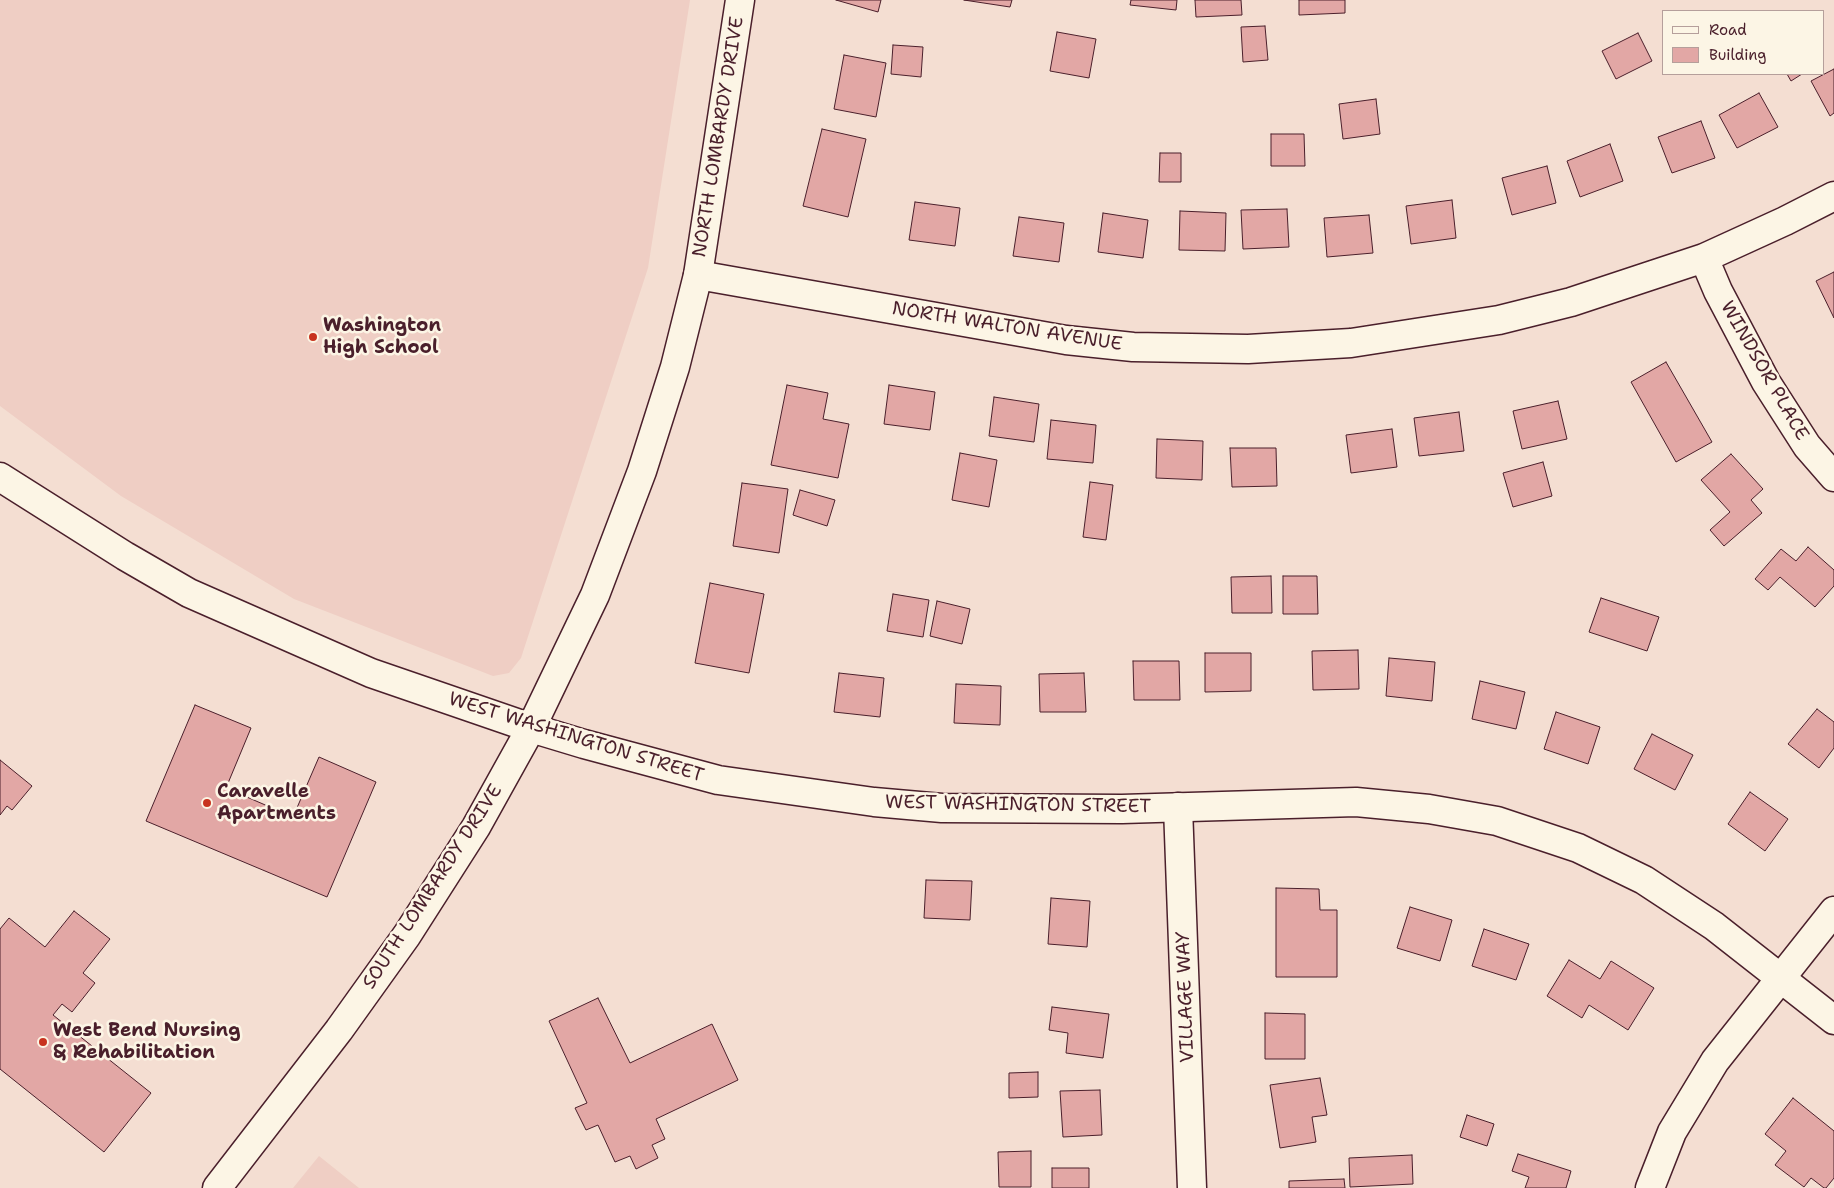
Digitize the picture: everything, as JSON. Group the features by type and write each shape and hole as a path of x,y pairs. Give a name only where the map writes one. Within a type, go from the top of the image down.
{"street":[{"name":"NORTH LOMBARDY DRIVE","path":"698,275 740,0"},
{"name":"NORTH WALTON AVENUE","path":"698,275 1066,340 1133,347 1248,349 1352,343 1499,320 1572,302 1704,258 1834,196"},
{"name":"WINDSOR PLACE","path":"1704,258 1718,291 1766,382 1807,446 1834,477"},
{"name":"SOUTH LOMBARDY DRIVE","path":"216,1188 339,1030 407,935 476,827 531,728 595,595 642,471 674,366 698,275"},
{"name":"WEST WASHINGTON STREET","path":"0,477 117,552 189,593 370,673 531,728 718,780 874,802 942,808 1122,809 1356,802 1429,809 1497,821 1578,848 1644,880 1714,926 1834,1020"},
{"name":"VILLAGE WAY","path":"1178,807 1192,1188"},
{"path":"1650,1188 1672,1132 1715,1061 1834,911"}],"shaded area":[{"name":"Washington High School","path":"0,0 690,0 648,268 521,658 509,673 493,676 294,599 121,496 0,406"},
{"path":"319,1156 359,1188 293,1188"}],"building":[{"path":"836,0 881,0 878,12"},
{"path":"964,0 1012,0 1010,7"},
{"path":"1131,0 1177,0 1176,10 1130,5"},
{"path":"1195,0 1241,0 1242,15 1196,17"},
{"path":"1299,0 1345,0 1345,13 1299,15"},
{"path":"1265,26 1268,60 1243,62 1241,27"},
{"path":"1057,32 1096,39 1089,78 1050,71"},
{"path":"1638,33 1652,61 1616,79 1602,51"},
{"path":"893,45 923,47 921,77 891,74"},
{"path":"844,55 886,63 876,117 834,109"},
{"path":"1834,69 1834,113 1830,116 1811,81"},
{"path":"1788,75 1800,75 1791,81"},
{"path":"1759,93 1778,127 1737,148 1719,115"},
{"path":"1376,99 1380,134 1343,139 1339,104"},
{"path":"1701,121 1715,158 1672,173 1658,137"},
{"path":"822,129 866,139 848,217 803,206"},
{"path":"1271,134 1304,134 1305,166 1271,166"},
{"path":"1610,144 1623,181 1580,197 1567,161"},
{"path":"1160,153 1181,153 1181,182 1159,182"},
{"path":"1547,166 1556,203 1512,215 1502,178"},
{"path":"1452,200 1456,238 1411,244 1406,206"},
{"path":"915,202 960,208 955,246 909,240"},
{"path":"1287,209 1289,247 1243,249 1241,210"},
{"path":"1180,211 1226,213 1225,251 1179,250"},
{"path":"1103,213 1148,220 1143,258 1098,252"},
{"path":"1369,215 1373,253 1327,257 1324,218"},
{"path":"1019,217 1064,223 1059,262 1013,256"},
{"path":"1834,272 1834,318 1816,281"},
{"path":"1666,362 1712,442 1676,462 1631,382"},
{"path":"787,385 828,393 823,419 849,424 838,478 771,465"},
{"path":"889,385 935,392 930,430 884,424"},
{"path":"994,397 1039,404 1034,442 989,436"},
{"path":"1558,401 1567,439 1522,449 1513,411"},
{"path":"1459,412 1464,451 1419,456 1414,418"},
{"path":"1051,420 1096,425 1093,463 1047,459"},
{"path":"1392,429 1397,467 1351,473 1346,435"},
{"path":"1157,439 1203,441 1202,480 1156,478"},
{"path":"1230,448 1276,448 1277,486 1232,487"},
{"path":"960,453 997,460 989,507 952,500"},
{"path":"1731,454 1763,489 1751,500 1762,513 1724,546 1710,530 1730,512 1701,480"},
{"path":"1543,462 1552,496 1513,507 1503,473"},
{"path":"1090,482 1113,485 1106,540 1083,537"},
{"path":"742,483 788,489 779,553 733,546"},
{"path":"800,490 835,500 827,526 793,515"},
{"path":"1808,547 1834,570 1834,586 1815,607 1780,577 1768,590 1755,579 1781,549 1796,561"},
{"path":"1271,576 1272,613 1232,613 1231,577"},
{"path":"1283,576 1317,576 1318,614 1283,614"},
{"path":"710,583 764,594 749,673 695,663"},
{"path":"893,594 929,600 923,637 887,631"},
{"path":"1601,598 1659,617 1647,651 1589,632"},
{"path":"937,601 970,609 962,644 930,636"},
{"path":"1358,650 1359,689 1313,690 1312,651"},
{"path":"1205,653 1251,653 1251,691 1205,692"},
{"path":"1389,658 1435,662 1432,701 1386,696"},
{"path":"1133,661 1179,661 1180,700 1134,700"},
{"path":"839,673 884,678 880,717 834,712"},
{"path":"1084,673 1086,712 1040,712 1039,674"},
{"path":"1480,681 1525,692 1516,729 1472,719"},
{"path":"956,684 1001,686 1000,725 954,723"},
{"name":"Caravelle Apartments","path":"195,705 251,728 226,788 293,817 319,757 376,782 327,897 146,821"},
{"path":"1817,709 1834,722 1834,748 1819,768 1788,744"},
{"path":"1556,712 1600,727 1588,764 1544,749"},
{"path":"1652,734 1693,755 1675,790 1634,769"},
{"path":"0,760 32,786 12,810 7,806 0,815"},
{"path":"1750,792 1788,819 1765,851 1728,824"},
{"path":"926,880 972,881 970,920 924,918"},
{"path":"1276,888 1319,889 1320,910 1337,910 1337,977 1276,977"},
{"path":"1051,898 1090,901 1087,947 1048,944"},
{"path":"1410,907 1452,920 1440,961 1397,948"},
{"name":"West Bend Nursing & Rehabilitation","path":"74,911 110,939 83,973 95,983 72,1012 62,1004 53,1015 151,1093 104,1152 0,1069 0,929 9,918 45,947"},
{"path":"1484,929 1529,944 1516,980 1472,966"},
{"path":"1569,960 1600,979 1611,961 1654,988 1628,1030 1589,1005 1582,1018 1547,996"},
{"path":"598,998 630,1063 712,1024 738,1080 656,1119 665,1139 652,1145 658,1158 636,1169 630,1156 615,1162 598,1125 586,1130 575,1108 587,1103 549,1021"},
{"path":"1052,1007 1109,1014 1103,1058 1066,1053 1068,1033 1049,1030"},
{"path":"1265,1013 1305,1014 1305,1059 1265,1059"},
{"path":"1038,1072 1038,1097 1009,1098 1009,1073"},
{"path":"1320,1078 1327,1115 1312,1117 1316,1142 1280,1148 1270,1085"},
{"path":"1100,1090 1102,1135 1063,1137 1060,1091"},
{"path":"1793,1098 1834,1131 1834,1178 1826,1188 1811,1178 1804,1187 1775,1165 1786,1151 1765,1134"},
{"path":"1467,1115 1494,1124 1487,1146 1460,1137"},
{"path":"1031,1151 1031,1187 999,1187 998,1152"},
{"path":"1518,1154 1571,1171 1566,1188 1525,1188 1529,1177 1512,1171"},
{"path":"1412,1155 1413,1184 1350,1187 1349,1158"},
{"path":"1052,1168 1089,1168 1089,1188 1052,1188"},
{"path":"1344,1179 1345,1188 1289,1188 1289,1181"}],"place":[{"name":"Washington High School","path":"313,337"},
{"name":"Caravelle Apartments","path":"207,803"},
{"name":"West Bend Nursing & Rehabilitation","path":"43,1042"}]}
